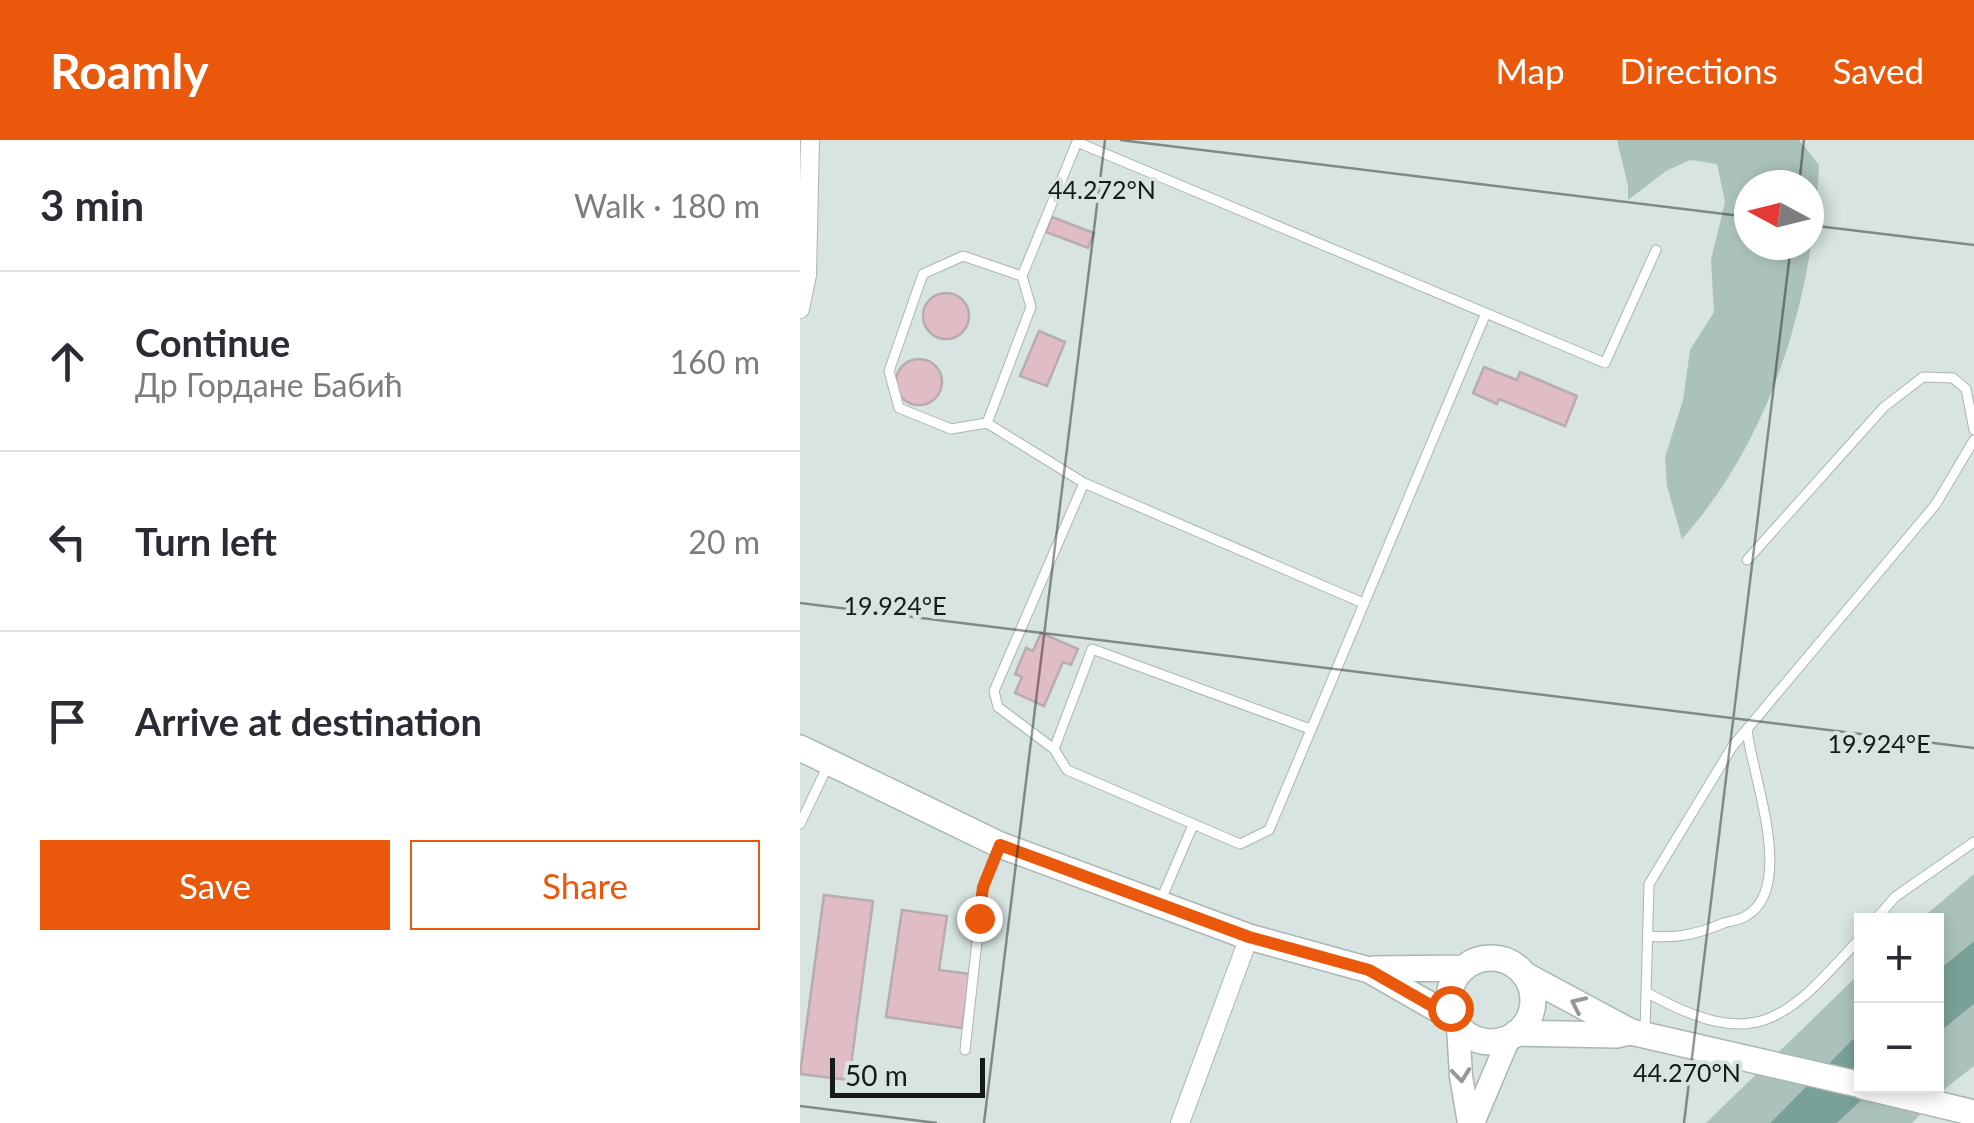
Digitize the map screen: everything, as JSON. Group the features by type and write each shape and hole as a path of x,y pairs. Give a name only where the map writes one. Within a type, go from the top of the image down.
{"main road":[{"path":"800,748 1000,845 1249,937 1369,970 1456,1022 1475,1039 1486,1042 1512,1036 1647,1034"},
{"path":"1456,1022 1449,997 1456,976 1464,968 1493,958 1512,964 1525,976 1647,1034 1854,1084"},
{"path":"1369,970 1464,968"},
{"path":"1512,1036 1532,1008 1525,976"},
{"path":"1892,1093 1974,1112"}],"street":[{"path":"800,310 807,274 810,140"},
{"path":"1180,1123 1249,937"},
{"path":"1456,1022 1460,1076 1471,1123"},
{"path":"1471,1123 1512,1036"}],"lane":[{"path":"988,423 1032,306 1022,276 1077,142 1605,363 1656,250"},
{"path":"1022,276 963,256 923,274 889,371 898,408 951,429 988,423 1084,483 1363,603"},
{"path":"1084,483 994,692 998,707 1054,749 1067,770 1240,844 1269,830 1486,314"},
{"path":"1747,560 1884,407 1923,377 1953,378 1966,389 1974,430"},
{"path":"1647,1034 1649,884 1732,747 1936,504 1974,440"},
{"path":"1054,749 1092,650 1310,729"},
{"path":"1648,936 1676,939 1702,932 1747,916 1763,899 1770,841 1750,760 1747,729"},
{"path":"800,824 830,762"},
{"path":"1158,904 1193,826"},
{"path":"1881,913 1895,897 1974,842"},
{"path":"965,1050 983,887 1000,845"},
{"path":"1646,992 1676,1009 1721,1023 1752,1026 1780,1015 1819,984 1854,945"}],"shaded area":[{"path":"1617,140 1799,140 1819,165 1819,170 1734,170 1734,260 1809,260 1808,265 1782,364 1763,411 1741,457 1682,539 1667,486 1665,457 1683,400 1690,350 1714,312 1711,260 1725,202 1717,164 1690,160 1666,171 1628,200"},
{"path":"1974,874 1974,941 1944,965 1944,913 1928,913"},
{"path":"1974,941 1974,1004 1944,1028 1944,1003 1944,965"},
{"path":"1854,979 1854,1038 1770,1123 1706,1123"},
{"path":"1974,1004 1974,1066 1944,1090 1944,1028"},
{"path":"1854,1038 1854,1093 1869,1093 1837,1123 1770,1123"},
{"path":"1869,1093 1941,1093 1912,1123 1837,1123"}],"building":[{"path":"1052,217 1094,233 1088,248 1046,232"},
{"path":"946,293 962,300 969,316 962,332 946,339 930,332 923,316 930,300"},
{"path":"1039,331 1065,342 1047,386 1020,376"},
{"path":"919,359 935,366 942,382 935,398 919,405 903,398 896,382 903,366"},
{"path":"1484,367 1517,380 1520,372 1577,396 1565,426 1499,399 1497,404 1473,393"},
{"path":"1041,633 1078,649 1071,665 1063,662 1044,706 1015,693 1022,677 1015,674 1026,648 1033,651"},
{"path":"824,895 873,901 849,1080 800,1074"},
{"path":"902,910 947,916 939,970 970,974 962,1028 886,1017"}],"route":[{"path":"979,918 983,887 1000,845 1249,937 1369,970 1453,1018 1450,1008"}]}
